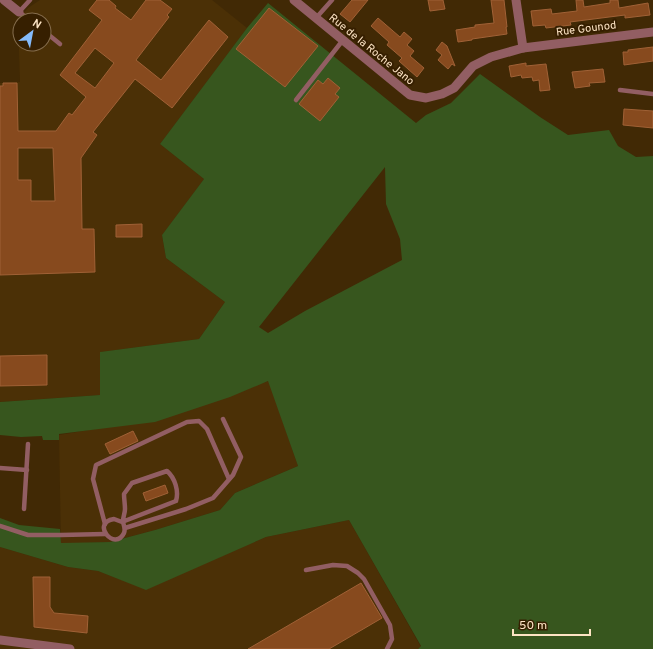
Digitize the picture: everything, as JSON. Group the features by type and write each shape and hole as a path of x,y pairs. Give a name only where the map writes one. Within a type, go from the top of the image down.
{"street":[{"path":"4,0 19,12"},
{"name":"Rue de la Roche Jano","path":"294,0 410,95 426,98 442,94 454,88 473,66 491,57 523,48"},
{"path":"516,0 523,48"},
{"name":"Rue Gounod","path":"523,48 653,32"},
{"path":"0,640 70,649"}],"lane":[{"path":"19,12 30,0"},
{"path":"316,18 332,0"},
{"path":"52,38 60,44"},
{"path":"296,100 343,40"},
{"path":"620,90 653,94"},
{"path":"125,528 186,510 213,498 233,475 241,457 223,419"},
{"path":"105,534 105,524 93,478 96,465 187,422 199,421 207,429 229,479"},
{"path":"24,509 28,444"},
{"path":"0,468 26,470"},
{"path":"0,526 28,535 105,534 110,538 117,539 123,535 125,528 122,522 125,509 124,494 132,483 167,472 172,476 178,494 176,501 122,522 114,519 105,524"},
{"path":"306,570 333,565 347,566 358,573 364,579 390,625 392,639 387,649"}],"shaded area":[{"path":"40,0 212,0 247,28 160,144 204,179 162,235 166,258 225,302 199,339 101,352 100,395 0,402 0,83 20,82 19,52 52,52 52,12 24,12"},
{"path":"269,381 298,466 235,493 220,510 110,542 61,544 59,435 106,427"},
{"path":"349,520 421,647 418,649 0,649 0,547 68,567 98,571 146,589 266,537"}],"green space":[{"path":"268,3 416,123 426,115 451,103 480,74 568,135 609,130 618,146 636,157 653,156 653,649 418,649 421,646 349,520 266,537 146,590 98,571 68,567 0,547 0,518 19,525 60,529 61,543 110,542 220,510 235,493 298,466 268,381 230,397 155,422 59,434 59,440 43,440 42,436 21,437 0,435 0,402 100,395 100,352 199,339 225,302 166,258 162,235 204,179 160,144 247,28","holes":["385,167 386,204 400,239 402,260 305,311 268,333 259,327"]}],"building":[{"path":"97,0 109,0 116,6 115,8 131,20 146,0 160,0 172,9 167,15 169,17 136,60 161,80 209,20 228,37 172,108 135,79 93,132 97,135 81,158 82,229 94,229 95,272 0,275 0,86 3,86 3,83 17,83 18,131 56,131 69,113 72,115 86,97 60,75 102,20 89,10","holes":["95,48 114,63 95,88 75,73","18,148 53,148 55,201 31,201 31,180 18,180"]},
{"path":"352,0 368,0 350,22 340,14"},
{"path":"428,0 443,0 445,9 430,11"},
{"path":"491,0 504,0 507,34 458,42 456,30 475,27 475,25 494,23"},
{"path":"576,0 583,0 584,7 610,3 610,0 618,0 619,8 648,3 650,15 625,18 625,15 570,22 571,25 546,28 545,25 533,26 531,11 551,9 552,14 577,11"},
{"path":"269,8 318,46 285,87 236,49"},
{"path":"378,18 400,37 404,32 412,39 407,45 414,51 410,56 424,68 417,77 399,61 402,58 387,45 389,42 371,26"},
{"path":"442,42 447,46 455,66 452,64 448,69 438,60 442,55 436,50"},
{"path":"653,47 653,61 624,65 623,52"},
{"path":"526,63 526,66 546,64 550,90 540,91 539,80 533,81 532,77 522,78 521,75 511,77 509,66"},
{"path":"603,69 605,82 589,83 590,86 575,88 572,72"},
{"path":"328,78 340,88 335,94 339,97 320,121 299,104 318,80 323,84"},
{"path":"624,109 653,111 653,128 623,125"},
{"path":"142,224 142,237 116,237 116,225"},
{"path":"47,355 47,385 0,386 0,356"},
{"path":"133,431 138,441 110,454 105,444"},
{"path":"165,485 168,493 146,501 143,493"},
{"path":"33,577 50,577 50,607 54,613 88,616 87,633 34,627"},
{"path":"361,583 382,618 329,649 248,649"}]}
